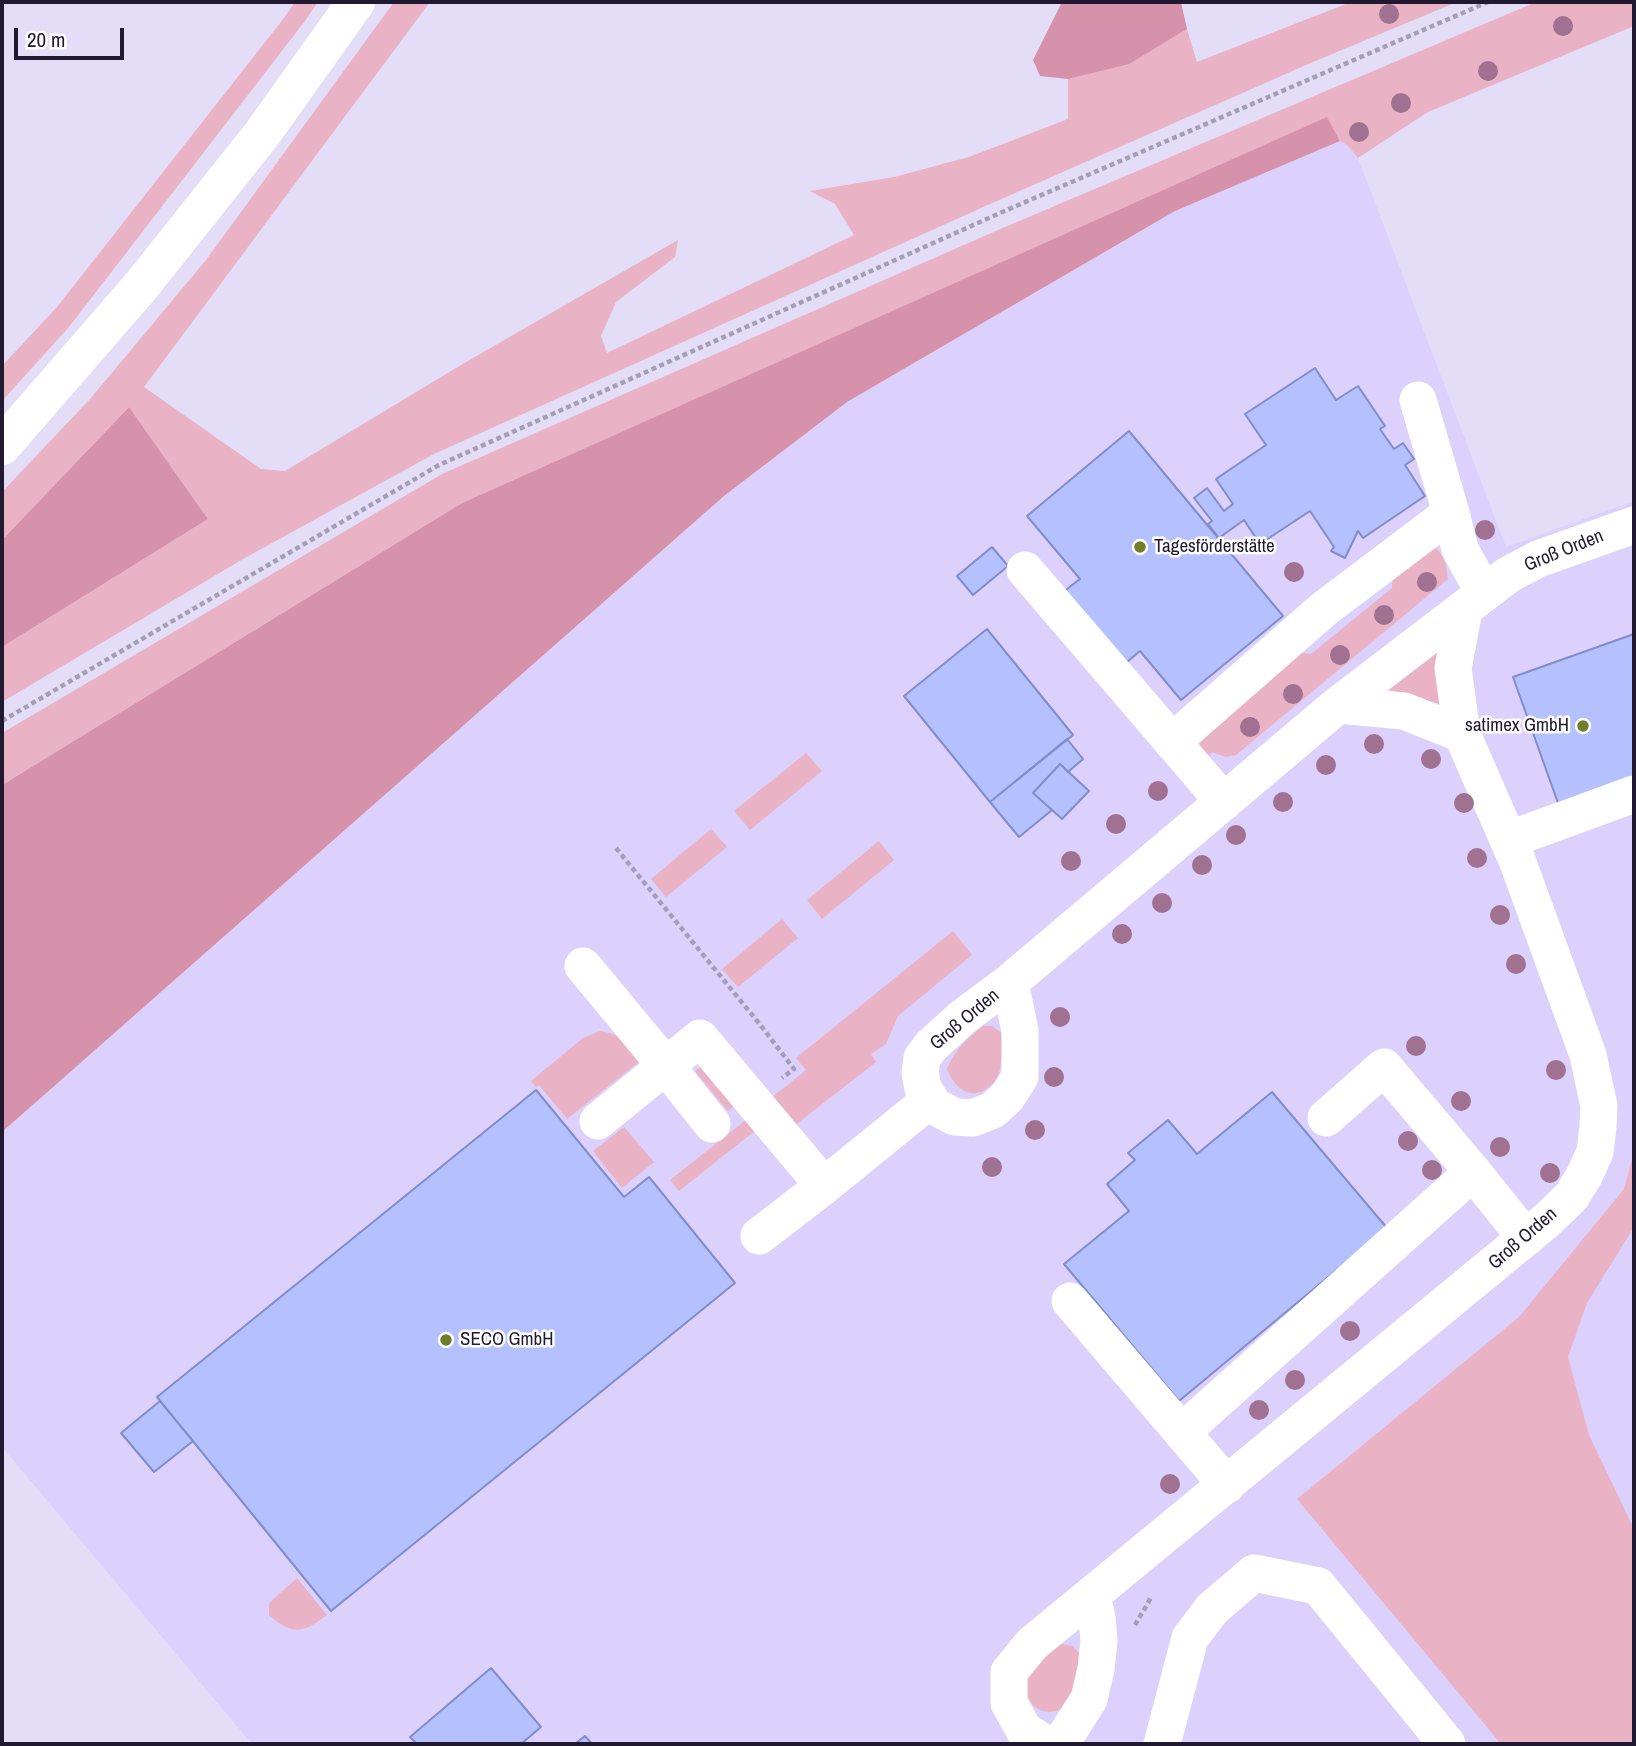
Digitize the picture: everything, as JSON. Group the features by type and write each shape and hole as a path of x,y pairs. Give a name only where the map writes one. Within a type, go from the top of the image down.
{"main road":[{"path":"2,446 141,286 262,134 356,2"}],"street":[{"path":"1418,400 1474,601"},
{"path":"1172,742 1324,608 1451,513"},
{"name":"Groß Orden","path":"1010,982 1020,1031 1020,1077 1007,1097 993,1110 973,1118 955,1117 934,1106 923,1088 920,1073 922,1058 930,1046 962,1017 1010,982 1338,705 1508,575 1538,559 1634,525"},
{"path":"1025,570 1224,802"},
{"name":"Groß Orden","path":"1046,1744 1024,1730 1009,1703 1009,1672 1032,1644 1526,1238 1571,1197 1595,1152 1599,1106 1588,1055 1517,860 1462,734 1452,668 1474,601"},
{"path":"1338,705 1404,711 1462,734"},
{"path":"1508,840 1634,794"},
{"path":"583,966 712,1125"},
{"path":"598,1121 701,1038 824,1186"},
{"path":"1326,1118 1384,1067 1526,1238"},
{"path":"760,1236 930,1100"},
{"path":"1182,1432 1473,1172"},
{"path":"1070,1301 1227,1485"},
{"path":"1162,1744 1190,1638 1212,1609 1254,1573 1318,1586 1447,1744"},
{"path":"1057,1744 1065,1737 1089,1699 1099,1641 1092,1594"}],"path":[{"path":"2,721 439,465 988,219 1488,2"},
{"path":"616,848 794,1069 753,1101"}],"shaded area":[{"path":"295,2 318,2 69,327 2,401 2,366 57,307"},
{"path":"394,2 430,2 144,387 261,469 285,471 466,362 678,240 675,257 616,302 601,336 607,353 854,235 835,204 810,191 894,177 969,157 1068,119 1068,79 1129,63 1187,29 1197,62 1351,2 1457,2 990,204 434,454 243,559 2,702 2,647 208,519 129,407 2,540 2,492 90,399 206,260"},
{"path":"1062,2 1181,2 1187,29 1129,64 1068,79 1040,76 1033,60"},
{"path":"1536,2 1634,2 1634,26 1428,112 1358,158 1340,141 1327,118 462,503 2,785 2,733 442,474 998,230"},
{"path":"1327,117 1340,141 1175,211 847,402 724,496 2,1132 2,785 462,503"},
{"path":"1340,141 1358,158 1506,547 1634,501 1634,1744 252,1744 2,1447 2,1132 724,496 847,402 1175,211"},
{"path":"129,407 208,519 2,647 2,540"},
{"path":"1434,546 1441,553 1448,579 1236,755 1226,757 1212,752 1205,757 1196,740 1293,652 1311,654 1392,588 1393,570"},
{"path":"1438,652 1440,704 1389,690"},
{"path":"806,753 822,771 750,830 734,811"},
{"path":"711,829 727,847 666,897 651,879"},
{"path":"879,841 894,860 822,919 807,900"},
{"path":"782,919 798,938 738,987 722,969"},
{"path":"953,931 972,955 898,1016 886,1044 871,1054 876,1062 794,1126 771,1098 806,1070 796,1058"},
{"path":"983,1026 992,1026 1003,1034 999,1074 985,1090 978,1093 967,1092 957,1085 947,1069 962,1045"},
{"path":"600,1031 619,1037 640,1061 567,1119 539,1085 536,1087 531,1081 583,1038"},
{"path":"705,1064 737,1104 728,1111 695,1071"},
{"path":"747,1119 756,1130 679,1191 670,1180"},
{"path":"624,1127 654,1162 622,1188 593,1151"},
{"path":"1634,1152 1634,1227 1587,1303 1568,1357 1589,1435 1634,1529 1634,1744 1501,1744 1297,1499 1519,1317 1624,1189"},
{"path":"297,1578 327,1615 311,1626 298,1630 277,1622 269,1615 269,1603"},
{"path":"1061,1644 1073,1646 1082,1657 1077,1681 1063,1708 1053,1712 1042,1711 1033,1705 1028,1697 1028,1677 1037,1661"}],"building":[{"path":"1315,368 1336,400 1358,386 1385,426 1380,429 1394,449 1403,443 1414,459 1405,465 1425,496 1363,538 1358,531 1345,558 1331,551 1334,547 1310,511 1260,544 1244,520 1219,538 1208,524 1212,521 1194,498 1207,488 1224,511 1233,504 1216,479 1266,445 1245,414"},
{"name":"Tagesförderstätte","path":"1129,431 1283,616 1181,700 1140,651 1127,662 1063,592 1080,579 1027,516"},
{"path":"992,547 1008,566 973,595 957,576"},
{"path":"987,629 1073,735 990,802 904,696"},
{"name":"satimex GmbH","path":"1634,634 1634,776 1558,803 1513,677"},
{"path":"1067,739 1083,759 1068,772 1060,764 1033,793 1052,810 1019,837 990,802"},
{"path":"1060,764 1089,791 1062,819 1033,793"},
{"name":"SECO GmbH","path":"536,1090 624,1197 649,1177 735,1283 331,1611 157,1397"},
{"path":"1272,1092 1387,1228 1179,1401 1064,1264 1129,1211 1107,1184 1135,1160 1128,1153 1168,1120 1197,1154"},
{"path":"160,1401 193,1441 154,1472 121,1433"},
{"path":"491,1668 541,1727 521,1744 417,1744 410,1737"},
{"path":"585,1736 592,1744 575,1744"}],"place":[{"name":"Tagesförderstätte","path":"1140,547"},
{"name":"satimex GmbH","path":"1583,726"},
{"name":"SECO GmbH","path":"446,1340"}]}
